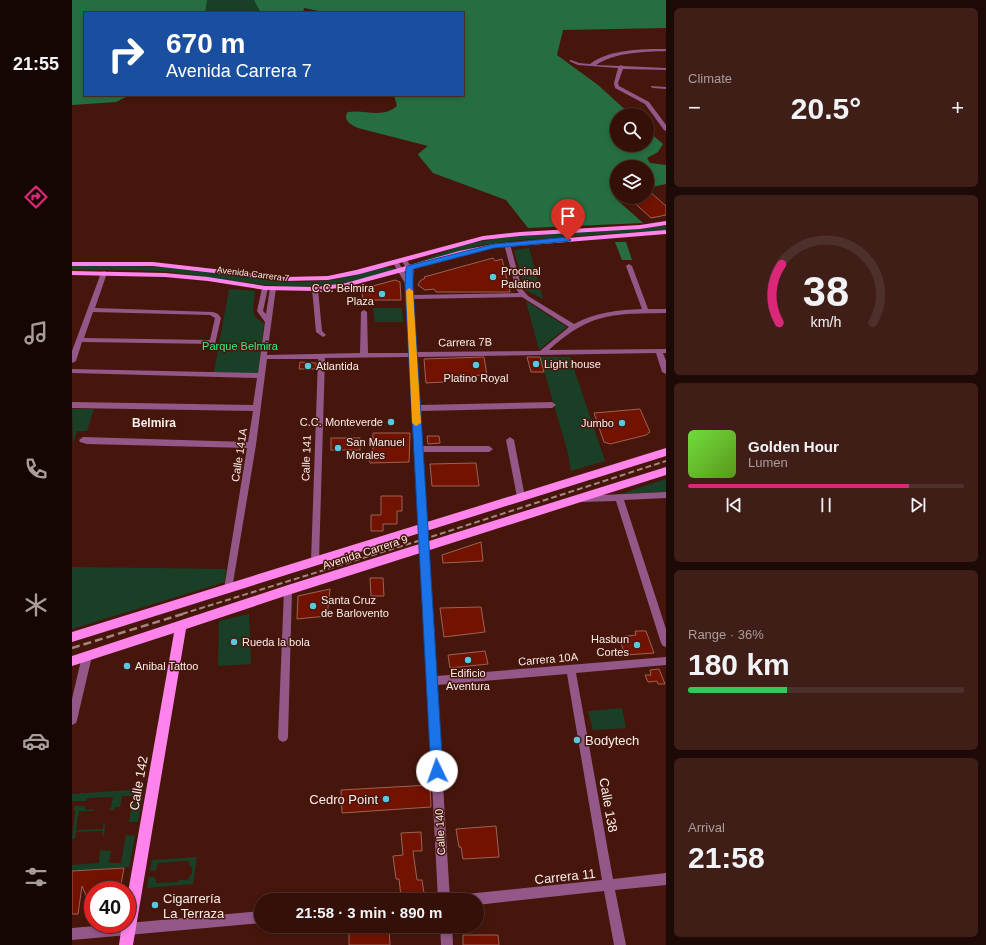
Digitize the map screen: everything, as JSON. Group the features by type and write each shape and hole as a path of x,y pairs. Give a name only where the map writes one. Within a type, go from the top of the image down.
{"main road":[{"name":"Avenida Carrera 7","path":"72,273 186,276 269,288 315,289 346,285 403,265 449,246 474,240 505,235 640,227 666,223"},
{"name":"Avenida Carrera 7","path":"72,264 153,264 207,269 263,277 308,280 403,265 507,244 666,232"},
{"path":"654,234 666,237"},
{"name":"Avenida Carrera 9","path":"72,637 666,452"},
{"name":"Avenida Carrera 9","path":"72,660 181,626 288,590 666,471"},
{"name":"Calle 142","path":"136,887 181,626"},
{"name":"Calle 142","path":"126,945 128,933"}],"street":[{"path":"592,66 600,61 632,52 666,50"},
{"path":"571,61 578,64 592,66 666,69"},
{"path":"621,66 616,83 617,87 647,103 666,129"},
{"path":"652,87 666,88"},
{"path":"507,244 519,288 524,295 573,326"},
{"name":"Calle 140","path":"403,265 409,286 410,297 444,893"},
{"path":"629,266 646,312"},
{"path":"72,360 104,273"},
{"name":"Calle 141A","path":"228,589 252,445 268,323 260,311 269,288"},
{"path":"315,289 318,332 323,335"},
{"path":"410,297 524,295"},
{"path":"80,340 213,342 218,318 216,314 211,313 91,310"},
{"path":"543,352 573,326 586,320 605,314 666,311"},
{"path":"364,312 364,355"},
{"path":"662,351 666,372"},
{"name":"Carrera 7B","path":"264,357 413,353 662,351"},
{"name":"Calle 141","path":"315,561 322,356"},
{"path":"72,371 261,376"},
{"path":"72,405 257,408"},
{"path":"416,408 552,405"},
{"path":"83,440 252,445"},
{"path":"510,440 521,497"},
{"path":"418,449 489,448"},
{"path":"579,499 666,495"},
{"path":"619,497 662,620 666,643"},
{"path":"283,738 288,590"},
{"path":"72,720 87,656"},
{"name":"Carrera 10A","path":"432,681 666,661"},
{"name":"Calle 138","path":"571,669 608,885 620,945"},
{"name":"Carrera 11","path":"484,898 666,879"},
{"path":"136,927 254,919"},
{"path":"72,934 84,933"},
{"path":"446,933 447,945"}],"green space":[{"path":"72,0 256,0 260,11 257,12 84,12"},
{"path":"72,0 207,0 205,12 84,12 84,96 128,96 116,102 72,105"},
{"path":"254,0 666,0 666,28 563,30 557,55 598,85 623,108 610,108 610,152 654,152 654,136 663,144 658,152 647,158 648,160 610,160 610,204 622,204 643,223 528,228 506,200 433,173 418,154 428,146 358,128 348,122 346,115 348,112 379,113 391,110 397,106 394,96 464,96 464,12 323,12 304,8 303,12 260,12"},
{"path":"654,164 666,165 666,184 654,187"},
{"path":"666,226 666,230 520,240 482,245 413,264 462,245 499,238"},
{"path":"615,242 626,242 632,260 622,260"},
{"path":"529,248 543,299 525,290 514,250"},
{"path":"72,265 171,267 278,281 299,282 333,280 383,267 397,269 338,284 289,286 249,283 157,271 72,270"},
{"name":"Parque Belmira","path":"229,289 255,291 253,306 254,314 264,323 258,374 214,372"},
{"path":"526,301 567,327 539,350"},
{"path":"373,308 402,308 403,322 375,322"},
{"path":"540,357 570,357 605,461 571,471 568,453"},
{"path":"72,409 94,409 87,431 77,431 73,444"},
{"path":"666,479 666,492 620,494"},
{"path":"72,567 226,569 225,582 72,629"},
{"name":"Rueda la bola","path":"249,614 251,664 218,666 219,621"},
{"path":"622,708 626,728 593,730 588,711"},
{"path":"144,789 138,822 129,822 133,796 122,796 120,807 115,807 114,810 108,810 111,808 113,797 87,798 86,801 72,801 72,794"},
{"path":"74,806 85,806 85,810 94,809 94,811 79,811 76,830 103,829 103,824 105,824 104,836 102,835 102,831 76,832 75,838 72,839 75,811"},
{"path":"126,835 135,836 129,867 72,871 72,865 99,863 100,850 111,851 109,863 121,863"},
{"path":"197,857 193,884 147,888 149,877 155,877 156,883 179,882 179,880 188,880 190,875 192,875 192,867 190,867 189,861 158,863 156,870 150,871 152,860"}],"building":[{"path":"654,196 666,206 666,215 651,218 636,204 654,204"},
{"path":"493,258 495,261 502,259 510,292 436,292 434,289 425,290 418,285 420,281 425,278 424,277"},
{"name":"C.C. Belmira Plaza","path":"395,280 400,282 401,300 363,300 362,289"},
{"path":"484,357 487,375 461,376 462,378 444,379 444,382 426,383 424,359"},
{"name":"Light house","path":"527,357 540,357 544,372 531,372"},
{"name":"Atlantida","path":"300,362 316,363 316,369 299,369"},
{"name":"Jumbo","path":"640,409 650,432 646,435 610,444 604,442 594,413"},
{"path":"373,433 410,433 409,462 370,463 369,452 373,452"},
{"path":"427,436 439,436 440,443 428,444"},
{"name":"San Manuel Morales","path":"331,438 360,438 360,450 331,450"},
{"path":"476,463 479,486 432,486 430,464"},
{"path":"381,496 402,496 402,511 397,511 397,524 383,524 383,531 371,531 371,515 381,515"},
{"path":"481,542 483,561 443,563 442,555"},
{"path":"370,578 383,578 384,596 371,596"},
{"name":"Santa Cruz de Barlovento","path":"330,589 327,616 297,619 298,596"},
{"path":"481,607 485,632 444,637 440,608"},
{"name":"Hasbun Cortes","path":"635,631 646,631 654,653 625,655 619,637 636,635"},
{"name":"Edificio Aventura","path":"485,651 488,664 450,668 448,655"},
{"path":"659,669 665,684 658,684 657,681 648,682 645,675 651,675 650,670"},
{"name":"Cedro Point","path":"430,785 431,807 342,813 341,790"},
{"path":"496,826 499,857 463,859 456,829"},
{"path":"421,832 422,851 413,851 417,880 422,880 424,893 401,893 399,879 396,879 393,856 403,855 401,833"},
{"path":"124,868 122,881 84,881 84,891 82,886 78,914 72,914 72,871"},
{"path":"349,933 389,933 390,945 349,945"},
{"path":"463,935 498,935 499,945 463,945"}],"railway":[{"path":"182,614 418,541 666,461"},
{"path":"72,648 186,613"}],"slow traffic":[{"path":"409,291 416,423"}],"place":[{"name":"Procinal Palatino","path":"493,277"},
{"name":"C.C. Belmira Plaza","path":"382,294"},
{"name":"Light house","path":"536,364"},
{"name":"Platino Royal","path":"476,365"},
{"name":"Atlantida","path":"308,366"},
{"name":"C.C. Monteverde","path":"391,422"},
{"name":"Jumbo","path":"622,423"},
{"name":"San Manuel Morales","path":"338,448"},
{"name":"Santa Cruz de Barlovento","path":"313,606"},
{"name":"Rueda la bola","path":"234,642"},
{"name":"Hasbun Cortes","path":"637,645"},
{"name":"Edificio Aventura","path":"468,660"},
{"name":"Anibal Tattoo","path":"127,666"},
{"name":"Bodytech","path":"577,740"},
{"name":"Cedro Point","path":"386,799"},
{"name":"Cigarrería La Terraza","path":"155,905"}],"district":[{"name":"Belmira","path":"154,423"}],"route":[{"path":"437,771 409,286 411,272 410,268 482,248 520,243 568,240"}]}
